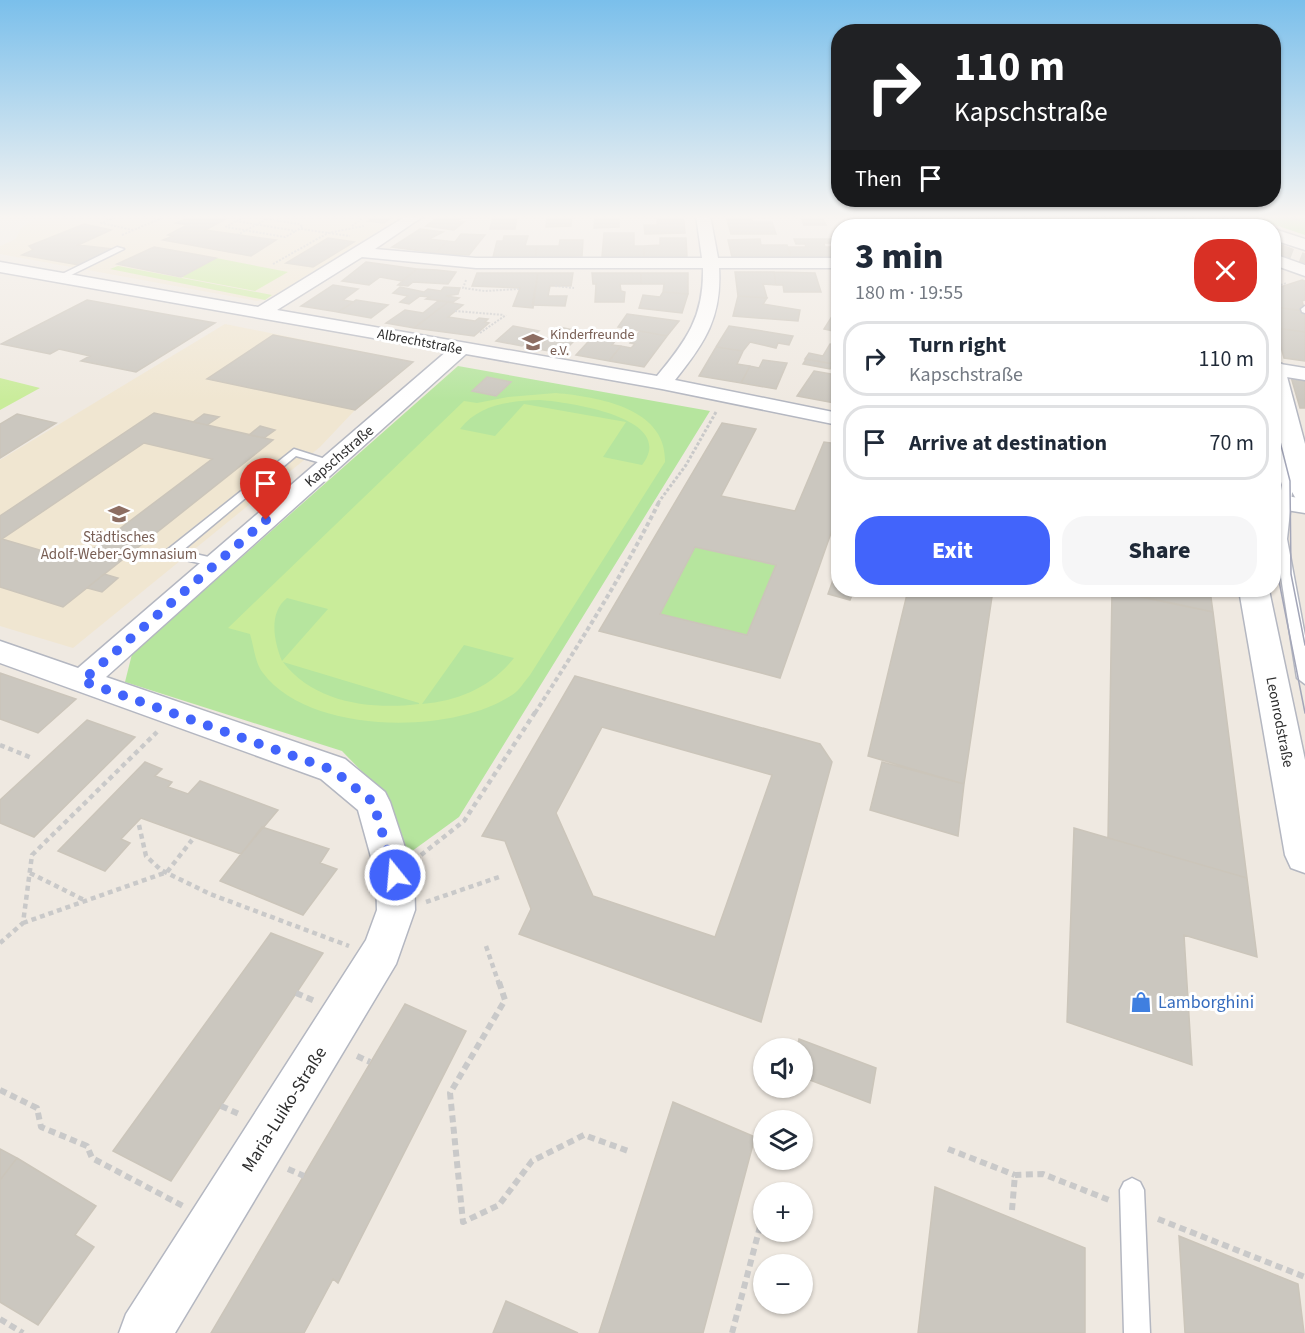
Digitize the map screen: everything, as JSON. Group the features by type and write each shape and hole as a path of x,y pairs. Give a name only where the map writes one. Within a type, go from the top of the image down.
{"main road":[{"path":"1281,437 1287,496"},
{"path":"1281,478 1287,496"},
{"name":"Leonrodstraße","path":"1255,597 1305,855"}],"street":[{"name":"Albrechtstraße","path":"61,277 262,312 468,343 831,418"},
{"path":"262,312 311,277"},
{"path":"662,383 693,343 707,317 713,298 712,277"},
{"name":"Kapschstraße","path":"82,681 468,343"},
{"path":"1281,370 1305,374"},
{"name":"Maria-Luiko-Straße","path":"0,652 333,770 373,802 412,877 396,909 382,950 145,1333"}],"lane":[{"path":"1281,446 1290,481 1281,539 1283,562 1305,678"},
{"path":"217,563 172,552 294,452 332,463"},
{"path":"1132,1190 1137,1333"}],"path":[{"path":"467,279 463,288 519,289"},
{"path":"481,290 483,286"},
{"path":"555,286 574,288"},
{"path":"454,311 506,315 492,322 468,343"},
{"path":"412,877 464,821 575,651 638,544 658,501 686,465 725,396"},
{"path":"23,923 32,855 164,725"},
{"path":"2,744 32,758"},
{"path":"139,825 145,856 153,866 199,888 358,949"},
{"path":"0,943 23,923 167,872 192,840"},
{"path":"30,873 86,901"},
{"path":"412,877 502,876"},
{"path":"486,945 505,1000 450,1093 463,1222 499,1205 532,1161 584,1135 631,1152"},
{"path":"296,993 324,1005"},
{"path":"357,1056 370,1062"},
{"path":"0,1089 37,1107 41,1127 87,1146 92,1158 191,1210"},
{"path":"221,1106 251,1119"},
{"path":"948,1149 1015,1174"},
{"path":"288,1168 304,1176"},
{"path":"732,1333 756,1242"},
{"path":"0,1319 23,1333"}],"shaded area":[{"path":"127,277 306,277 273,298 257,301"},
{"name":"Städtisches Adolf-Weber-Gymnasium","path":"225,324 413,362 355,410 320,447 73,648 0,626 0,460"}],"green space":[{"path":"151,277 178,277 272,295 265,300"},
{"path":"182,277 279,277 255,291"},
{"path":"458,366 710,411 459,817 408,854 378,788 342,751 125,682 132,654"},
{"path":"0,378 40,388 0,410"},
{"path":"556,393 609,402 627,409 642,417 655,429 663,444 665,462 530,675 515,693 486,708 455,717 419,722 383,722 346,718 313,708 284,693 260,669 250,634 228,628 464,401 477,403 508,397","holes":["529,401 572,404 615,415 633,424 645,435 649,449 642,465 603,457 626,422 524,404 495,436 460,429 476,414 486,409 507,403","287,598 328,609 282,661 274,628 281,604","464,645 514,658 485,685 449,700 422,704","283,662 419,704 382,706 345,701 311,687"]},
{"path":"695,547 776,565 747,635 660,614"}],"building":[{"path":"347,277 380,277 369,285 342,281"},
{"path":"381,277 407,277 402,281"},
{"path":"407,277 453,277 448,284 413,282 408,286 398,285"},
{"path":"475,277 537,277 533,308 513,306 520,288 472,286"},
{"path":"537,277 572,277 571,286 550,286 548,296 567,296 565,306 532,305"},
{"path":"592,277 641,277 641,284 620,284 621,291 625,292 624,302 595,302 596,284 593,284"},
{"path":"641,277 688,277 688,294 663,292 664,284 641,284"},
{"path":"736,277 775,277 776,285 763,284 767,298 738,296"},
{"path":"775,277 816,277 821,292 784,292 783,285 776,285"},
{"path":"1305,281 1305,300 1302,301 1305,311 1281,308 1281,287"},
{"path":"333,285 358,289 343,300 354,302 338,312 301,306"},
{"path":"400,287 424,292 428,289 441,291 444,287 460,288 458,294 446,296 459,298 453,302 426,299 430,297 420,296 409,304 400,302 408,296 393,293"},
{"path":"663,292 688,294 682,313 639,308 643,295 660,297"},
{"path":"738,296 767,298 763,304 800,310 798,321 733,316"},
{"path":"87,300 215,323 136,372 81,361 90,356 59,349 50,354 1,344"},
{"path":"356,300 388,305 371,318 338,312"},
{"path":"438,301 448,302 414,328 386,323 405,310 423,313"},
{"path":"448,302 463,305 448,317 475,321 479,318 488,319 485,322 489,323 474,336 414,328"},
{"path":"1281,308 1305,311 1305,332 1281,329"},
{"path":"627,314 679,321 667,336 618,327"},
{"path":"831,318 831,330 824,329"},
{"path":"513,326 539,331 522,346 496,341"},
{"path":"729,326 793,336 789,345 778,343 776,348 750,342 743,351 716,347"},
{"path":"559,327 583,332 562,353 537,349"},
{"path":"1281,329 1305,332 1305,361 1284,358 1281,347"},
{"path":"640,331 667,336 644,367 609,361 621,346 631,348 635,344 630,343"},
{"path":"597,332 619,336 612,345 621,346 609,361 576,355"},
{"path":"273,335 413,362 355,410 207,379"},
{"path":"831,344 831,364 805,359 809,353 823,356"},
{"path":"716,347 743,351 737,364 750,366 741,383 699,376"},
{"path":"806,359 831,364 831,367 830,369 803,364"},
{"path":"763,360 787,363 776,389 741,383 750,366 759,368"},
{"path":"814,371 831,374 831,402 797,396"},
{"path":"487,377 511,382 496,396 472,391"},
{"path":"1291,377 1305,379 1305,408 1300,408"},
{"path":"154,413 273,440 63,607 0,587 0,516","holes":["144,443 212,459 77,561 2,539"]},
{"path":"17,414 56,423 0,458 0,424"},
{"path":"204,414 219,417 207,425 193,422"},
{"path":"722,423 756,429 721,496 795,511 824,442 831,443 831,533 780,678 599,631","holes":["695,547 776,565 747,635 660,614"]},
{"path":"260,426 275,430 264,438 249,435"},
{"path":"104,574 118,578 102,592 87,588"},
{"path":"906,597 992,597 964,784 868,756"},
{"path":"1112,597 1141,597 1213,612 1247,878 1108,838"},
{"path":"1144,597 1211,597 1213,612"},
{"path":"0,673 76,699 38,733 0,719"},
{"path":"575,676 820,744 832,762 761,1022 519,934 531,909 505,841 482,836","holes":["602,727 772,775 715,937 593,896 556,813"]},
{"path":"87,720 135,737 34,837 0,823 0,800"},
{"path":"145,762 162,769 155,776 172,782 168,787 188,794 200,781 278,810 241,854 141,818 121,839 130,843 105,871 58,851"},
{"path":"882,762 964,784 958,836 870,810"},
{"path":"262,827 329,849 320,863 337,869 303,915 220,881"},
{"path":"1074,828 1247,878 1257,957 1184,935 1192,1065 1067,1022"},
{"path":"271,933 323,953 171,1181 113,1151"},
{"path":"405,1004 466,1031 338,1283 333,1279 304,1333 211,1333"},
{"path":"813,1044 876,1068 870,1103 813,1081"},
{"path":"673,1102 753,1136 753,1145 703,1333 599,1333"},
{"path":"0,1149 17,1158 0,1180"},
{"path":"17,1158 96,1206 75,1235 94,1247 38,1325 0,1302 0,1180"},
{"path":"935,1187 1085,1248 1085,1333 918,1333"},
{"path":"1179,1236 1298,1284 1304,1333 1185,1333"},
{"path":"506,1301 578,1333 493,1333"}],"tram line":[{"path":"1281,446 1290,481 1291,574 1305,645"},
{"path":"1281,591 1305,713"}],"place":[{"name":"Kinderfreunde e.V.","path":"533,342"},
{"name":"Städtisches Adolf-Weber-Gymnasium","path":"119,514"},
{"name":"Lamborghini","path":"1141,1002"}],"route":[{"path":"266,520 82,681 333,770 373,802 395,875"}]}
